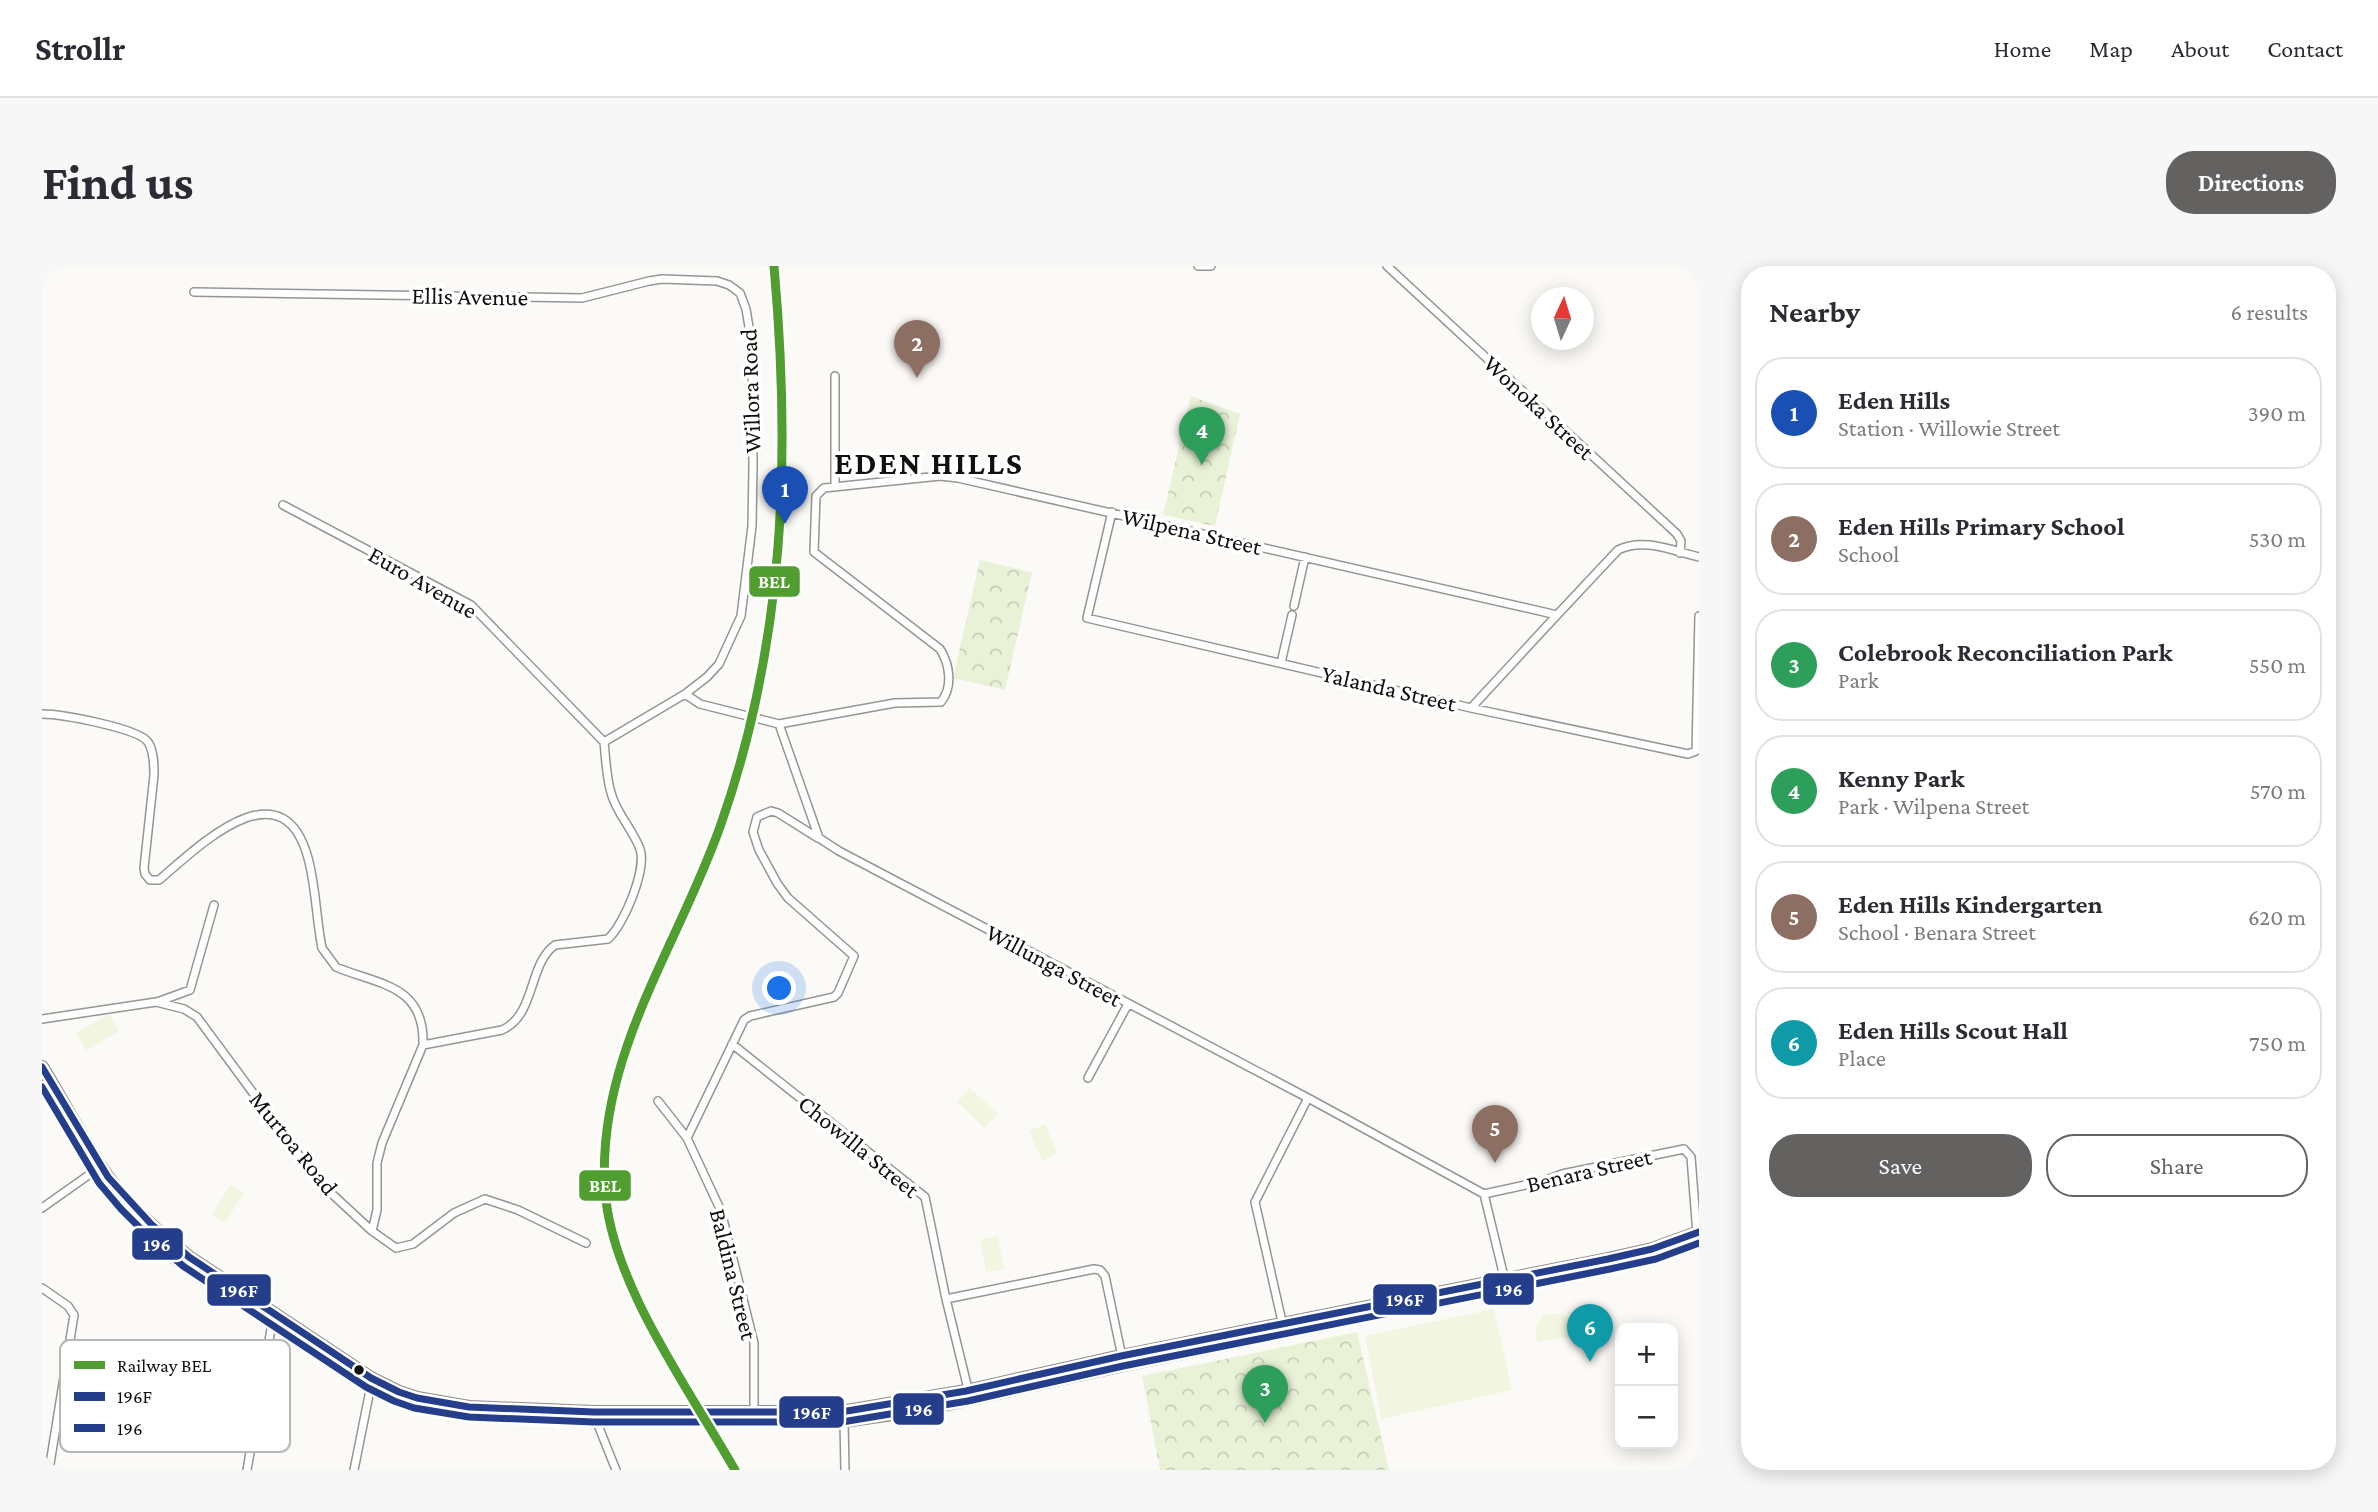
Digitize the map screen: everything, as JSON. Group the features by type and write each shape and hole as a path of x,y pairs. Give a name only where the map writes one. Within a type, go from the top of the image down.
{"main road":[{"path":"42,1067 49,1091"},
{"path":"42,1079 98,1168 160,1234 189,1257 275,1320 399,1401 433,1411 472,1415 596,1420 754,1416 841,1412 969,1394 1506,1283 1656,1257 1698,1236"},
{"path":"372,1383 418,1398 469,1407 844,1421 921,1410 969,1394"}],"street":[{"path":"1198,266 1211,266"},
{"name":"Wonoka Street","path":"1387,266 1677,534 1681,541 1680,552"},
{"name":"Ellis Avenue","path":"194,292 582,298 662,279 717,281 740,293"},
{"name":"Willora Road","path":"604,742 685,694 707,677 719,664 741,616 752,526 752,345 746,309 740,293"},
{"path":"835,376 835,486"},
{"name":"Wilpena Street","path":"779,724 895,703 941,702 947,695 949,675 946,657 940,649 814,552 816,496 819,490 835,486 940,476 958,478 1557,615"},
{"name":"Euro Avenue","path":"283,505 471,605 604,742"},
{"name":"Yalanda Street","path":"1112,512 1087,618 1471,708 1693,754 1696,751 1698,733"},
{"path":"1471,708 1618,550 1629,544 1641,543 1699,557"},
{"path":"1294,606 1305,556"},
{"path":"1282,663 1292,615"},
{"path":"1698,733 1699,616"},
{"path":"685,694 700,704 779,724 819,838"},
{"path":"42,714 73,717 142,737 148,742 154,761 154,775 144,868 150,880 159,880 223,828 244,817 272,814 290,824 301,840 307,857 322,948 329,959 336,967 395,989 409,998 416,1011 423,1045 382,1143 377,1163 377,1210 372,1231"},
{"path":"423,1045 510,1027 529,998 545,955 550,949 555,945 608,939 620,924 640,873 642,860 640,849 613,799 604,742"},
{"name":"Willunga Street","path":"732,1044 744,1020 750,1016 834,997 854,956 788,898 777,883 759,850 753,832 757,817 771,811 839,851 1308,1098 1484,1194"},
{"path":"156,1002 190,990 214,905"},
{"name":"Murtoa Road","path":"42,1019 156,1002 184,1009 197,1017 318,1181 372,1231 396,1248 413,1244 454,1213 485,1199 518,1210 586,1243"},
{"path":"1088,1078 1128,1004"},
{"path":"687,1138 732,1044"},
{"name":"Chowilla Street","path":"732,1044 925,1197 969,1394"},
{"path":"1284,1329 1255,1202 1308,1098"},
{"name":"Baldina Street","path":"658,1101 687,1138 721,1211 754,1343 754,1416"},
{"name":"Benara Street","path":"1484,1194 1544,1181 1562,1174 1684,1149 1691,1157 1698,1236"},
{"path":"43,1206 98,1168"},
{"path":"1484,1194 1506,1283"},
{"path":"946,1299 1100,1270 1105,1276 1123,1361"},
{"path":"42,1288 68,1306 74,1315 70,1340"},
{"path":"271,1340 275,1320"},
{"path":"354,1470 372,1383"},
{"path":"49,1470 60,1402"},
{"path":"596,1420 616,1470"},
{"path":"844,1421 845,1470"},
{"path":"247,1470 250,1452"}],"green space":[{"path":"1191,396 1240,414 1215,526 1163,515"},
{"path":"980,560 1032,572 1005,690 953,678"},
{"path":"109,1014 119,1031 86,1051 76,1033"},
{"path":"970,1088 998,1114 985,1128 957,1102"},
{"path":"1045,1124 1058,1154 1042,1161 1029,1131"},
{"path":"230,1185 244,1193 225,1223 212,1215"},
{"path":"998,1236 1004,1269 986,1272 980,1240"},
{"path":"1494,1309 1512,1390 1381,1419 1365,1336"},
{"path":"1563,1313 1579,1327 1580,1336 1537,1342 1535,1328 1543,1315"},
{"path":"1357,1332 1389,1470 1160,1470 1142,1376"}],"rail line":[{"name":"BEL","path":"735,1470 655,1334 621,1262 610,1225 605,1190 606,1141 613,1093 627,1047 721,824 759,687 778,548 782,478 782,408 774,266"}],"transit line":[{"name":"196F","path":"42,1067 108,1177 152,1225 189,1257 371,1378 417,1398 469,1407 594,1412 841,1412 966,1391 1121,1356 1608,1259 1652,1249 1699,1232"},
{"name":"196","path":"42,1087 99,1183 145,1233 183,1266 366,1387 414,1408 469,1417 594,1422 842,1422 968,1401 1123,1366 1610,1269 1656,1259 1699,1243"}],"place":[{"name":"Eden Hills Primary School","path":"917,378"},
{"name":"Kenny Park","path":"1202,465"},
{"name":"Eden Hills","path":"785,524"},
{"name":"Eden Hills Kindergarten","path":"1495,1163"},
{"name":"Eden Hills Scout Hall","path":"1590,1362"},
{"name":"Colebrook Reconciliation Park","path":"1265,1423"}],"district":[{"name":"EDEN HILLS","path":"929,463"}]}
